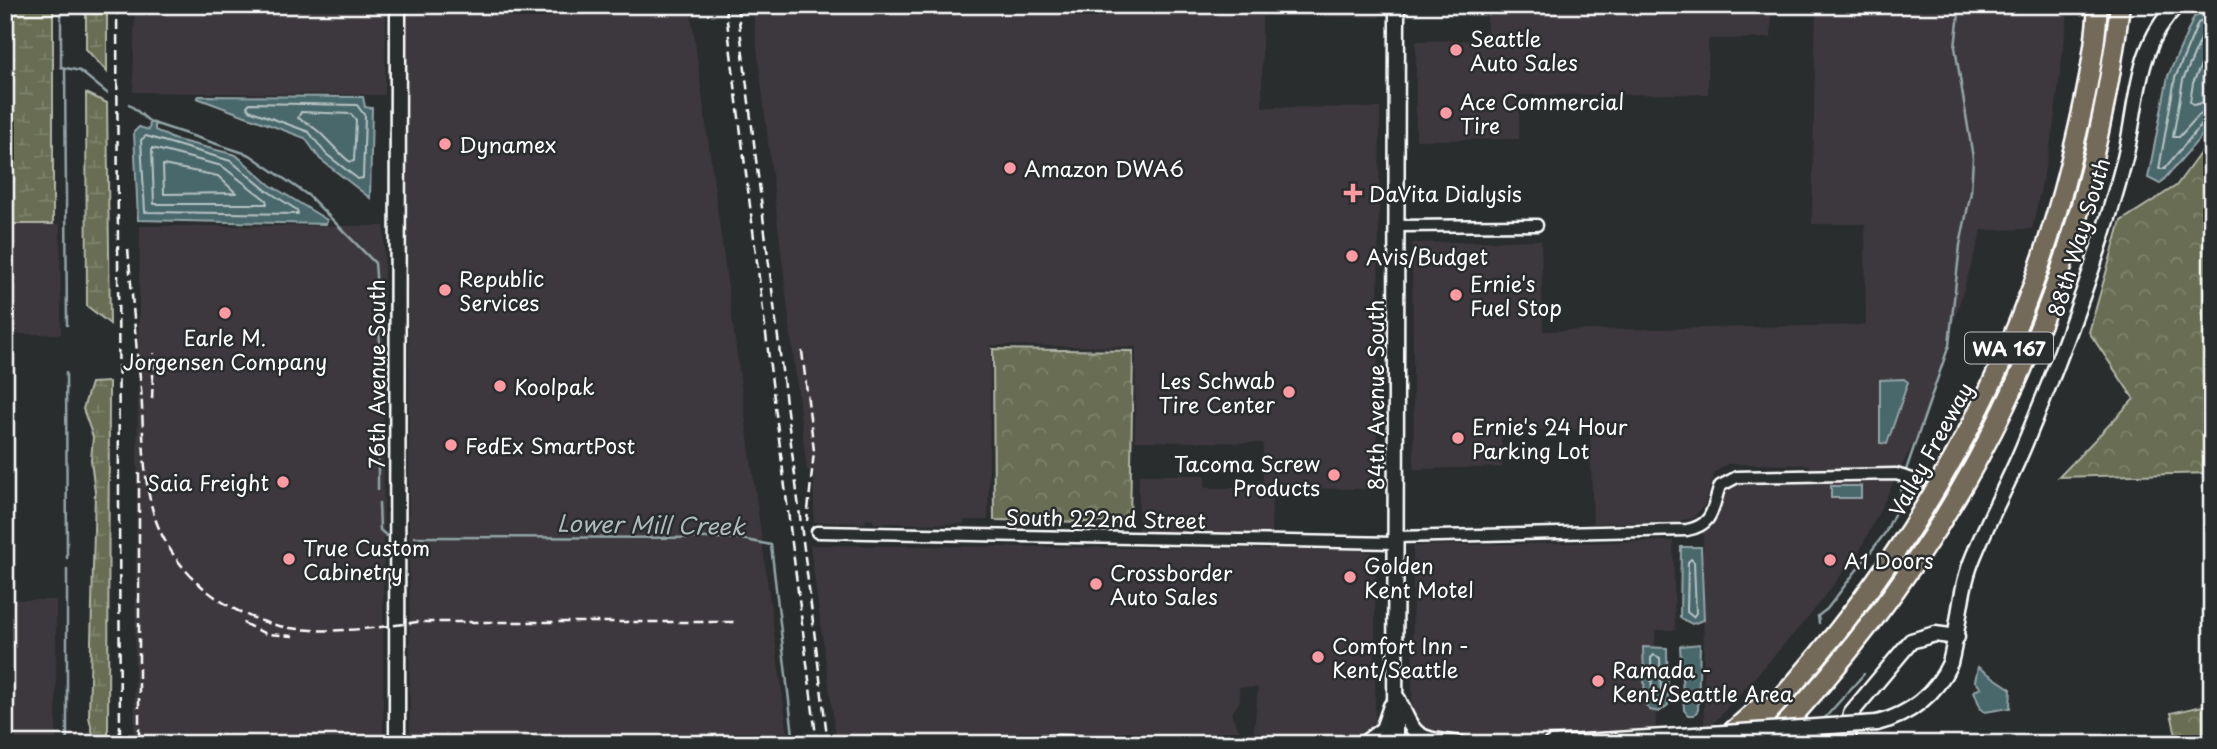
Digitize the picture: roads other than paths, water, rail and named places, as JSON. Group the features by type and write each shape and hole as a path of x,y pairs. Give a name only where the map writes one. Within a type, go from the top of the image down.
{"highway":[{"name":"Valley Freeway","path":"1739,744 1824,650 1900,548 1936,492 1973,426 2012,340 2059,206 2082,115 2098,5"},
{"name":"WA 167","path":"1767,744 1842,661 1899,588 1982,454 2009,400 2053,294 2088,183 2104,112 2120,5"},
{"path":"1782,744 1820,705 1876,634 1899,588"},
{"path":"1718,744 1824,650"}],"street":[{"name":"76th Avenue South","path":"397,744 398,5"},
{"name":"84th Avenue South","path":"1395,744 1397,5"},
{"name":"88th Way South","path":"1551,744 1877,723 1901,715 1924,699 1943,678 1957,637 1960,606 1972,560 2023,449 2082,304 2097,258 2126,155 2148,47 2158,27 2176,6"},
{"path":"1396,226 1537,225"},
{"name":"South 222nd Street","path":"817,532 1395,540 1688,530 1707,523 1712,517 1720,486 1728,479 1896,474 1919,481"},
{"path":"1847,744 1852,713 1911,641 1935,634 1957,637"},
{"path":"1363,744 1383,729 1395,692"},
{"path":"1395,692 1411,730 1426,739 1461,744"},
{"path":"973,744 1047,741 1250,744"}],"water":[{"path":"2212,10 2212,124 2160,184 2148,178 2168,76 2194,17"},
{"path":"363,97 365,107 372,108 370,198 320,159 305,138 197,98"},
{"path":"150,122 155,123 155,130 173,139 236,155 270,185 327,220 326,224 138,220 134,132 139,127 149,130"},
{"path":"1904,379 1908,382 1887,444 1880,443 1880,380"},
{"path":"1831,486 1861,486 1861,498 1831,498"},
{"path":"1681,547 1701,547 1704,620 1692,624 1680,618"},
{"path":"1700,644 1698,710 1694,715 1688,715 1684,710 1680,646"},
{"path":"1643,647 1667,648 1668,705 1659,712 1650,710 1645,704"},
{"path":"1978,667 2011,689 2010,708 1985,712 1981,709 1974,691 1981,688 1975,681"}],"waterway":[{"name":"Lower Mill Creek","path":"61,5 61,67 80,71 107,93"},
{"path":"1905,473 1949,345 1960,245 1971,192 1973,158 1955,47 1960,5"},
{"path":"65,68 67,325"},
{"name":"Lower Mill Creek","path":"129,104 150,122 250,155 309,196 375,263 378,302"},
{"name":"Lower Mill Creek","path":"379,324 380,345"},
{"path":"66,373 67,558"},
{"name":"Lower Mill Creek","path":"378,406 381,374"},
{"name":"Lower Mill Creek","path":"378,428 378,489"},
{"path":"1819,623 1818,616 1827,609 1885,533 1898,506 1903,479"},
{"name":"Lower Mill Creek","path":"379,503 380,530 387,536"},
{"name":"Lower Mill Creek","path":"415,537 736,538 771,545 794,744"},
{"path":"67,569 67,744"},
{"path":"1823,720 1864,674"},
{"path":"1809,744 1812,733"}],"railway":[{"path":"117,5 120,744"},
{"path":"725,5 817,744"},
{"path":"737,5 828,744"},
{"path":"128,249 138,364"},
{"path":"802,351 814,451 807,521"},
{"path":"152,399 154,353"},
{"path":"137,356 147,486 159,528 170,549 202,587 243,614 290,628 322,630 417,622 736,622"},
{"path":"139,473 139,744"},
{"path":"243,623 266,634 293,636"}],"place":[{"name":"Seattle Auto Sales","path":"1456,50"},
{"name":"Ace Commercial Tire","path":"1446,113"},
{"name":"Dynamex","path":"445,144"},
{"name":"Amazon DWA6","path":"1010,168"},
{"name":"DaVita Dialysis","path":"1353,193"},
{"name":"Avis/Budget","path":"1352,256"},
{"name":"Republic Services","path":"445,290"},
{"name":"Ernie's Fuel Stop","path":"1456,295"},
{"name":"Earle M. Jorgensen Company","path":"225,313"},
{"name":"Koolpak","path":"500,386"},
{"name":"Les Schwab Tire Center","path":"1289,392"},
{"name":"Ernie's 24 Hour Parking Lot","path":"1458,438"},
{"name":"FedEx SmartPost","path":"451,445"},
{"name":"Tacoma Screw Products","path":"1334,475"},
{"name":"Saia Freight","path":"283,482"},
{"name":"True Custom Cabinetry","path":"289,559"},
{"name":"A1 Doors","path":"1830,560"},
{"name":"Golden Kent Motel","path":"1350,577"},
{"name":"Crossborder Auto Sales","path":"1096,584"},
{"name":"Comfort Inn - Kent/Seattle","path":"1318,657"},
{"name":"Ramada - Kent/Seattle Area","path":"1598,681"}]}
